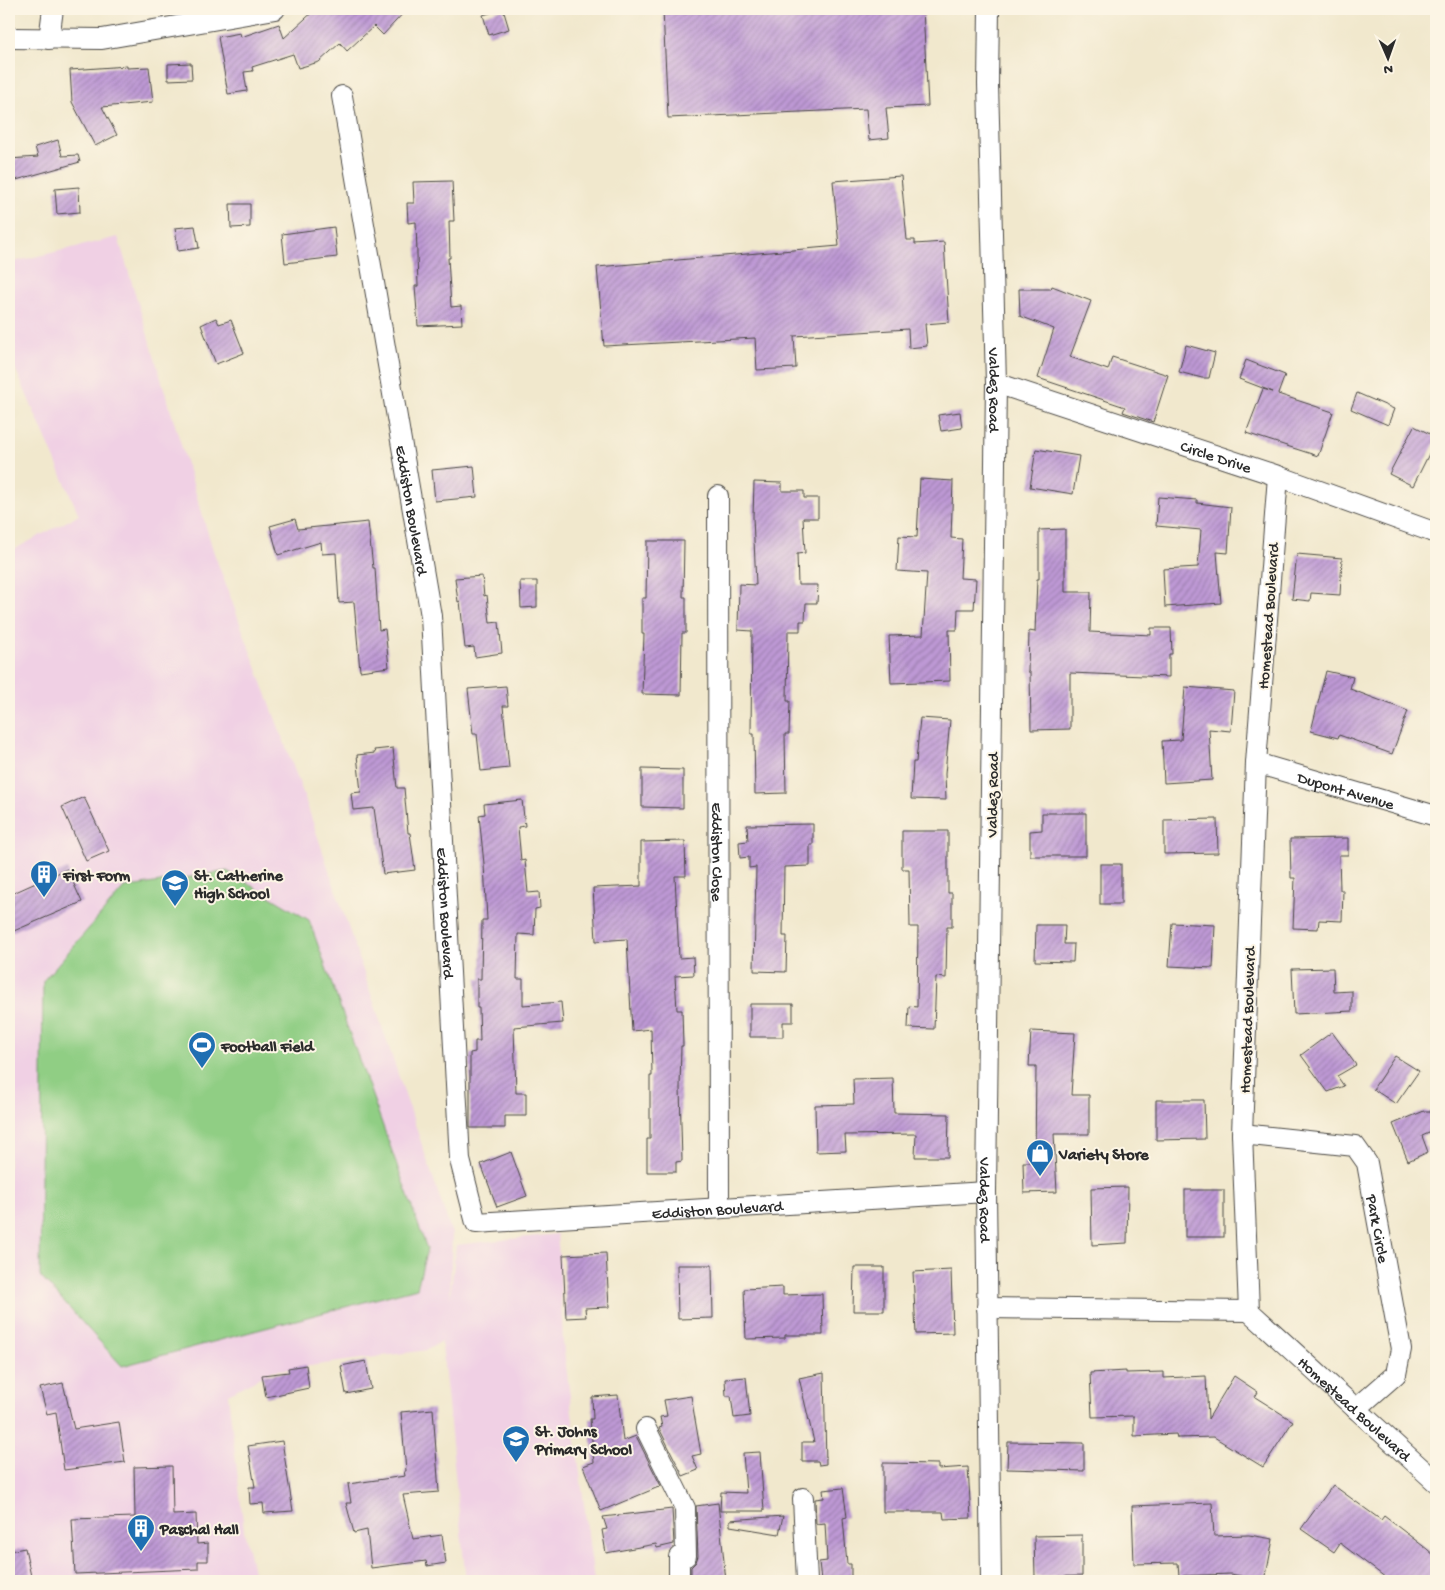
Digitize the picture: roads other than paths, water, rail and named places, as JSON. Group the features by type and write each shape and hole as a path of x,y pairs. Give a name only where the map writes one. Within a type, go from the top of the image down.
{"street":[{"path":"49,39 53,9"},
{"path":"9,38 102,39 275,9"},
{"name":"Valdez Road","path":"989,9 988,84 996,382 986,1192 990,1581"},
{"name":"Eddiston Boulevard","path":"342,96 431,616 460,1160 476,1223 986,1192"},
{"name":"Circle Drive","path":"996,382 1278,476 1436,533"},
{"name":"Homestead Boulevard","path":"1278,476 1256,763 1242,1134 1249,1311 1436,1482"},
{"name":"Eddiston Close","path":"718,496 719,1208"},
{"name":"Dupont Avenue","path":"1256,763 1436,816"},
{"name":"Park Circle","path":"1242,1134 1355,1146 1368,1163 1401,1349 1396,1374 1356,1409"},
{"path":"988,1308 1249,1311"},
{"path":"646,1428 685,1508 686,1556 678,1557 679,1581"},
{"path":"802,1498 807,1581"}],"place":[{"name":"First Form","path":"44,898"},
{"name":"St. Catherine High School","path":"175,907"},
{"name":"Football Field","path":"202,1069"},
{"name":"Variety Store","path":"1040,1177"},
{"name":"St. Johns Primary School","path":"516,1463"},
{"name":"Paschal Hall","path":"141,1552"}]}
